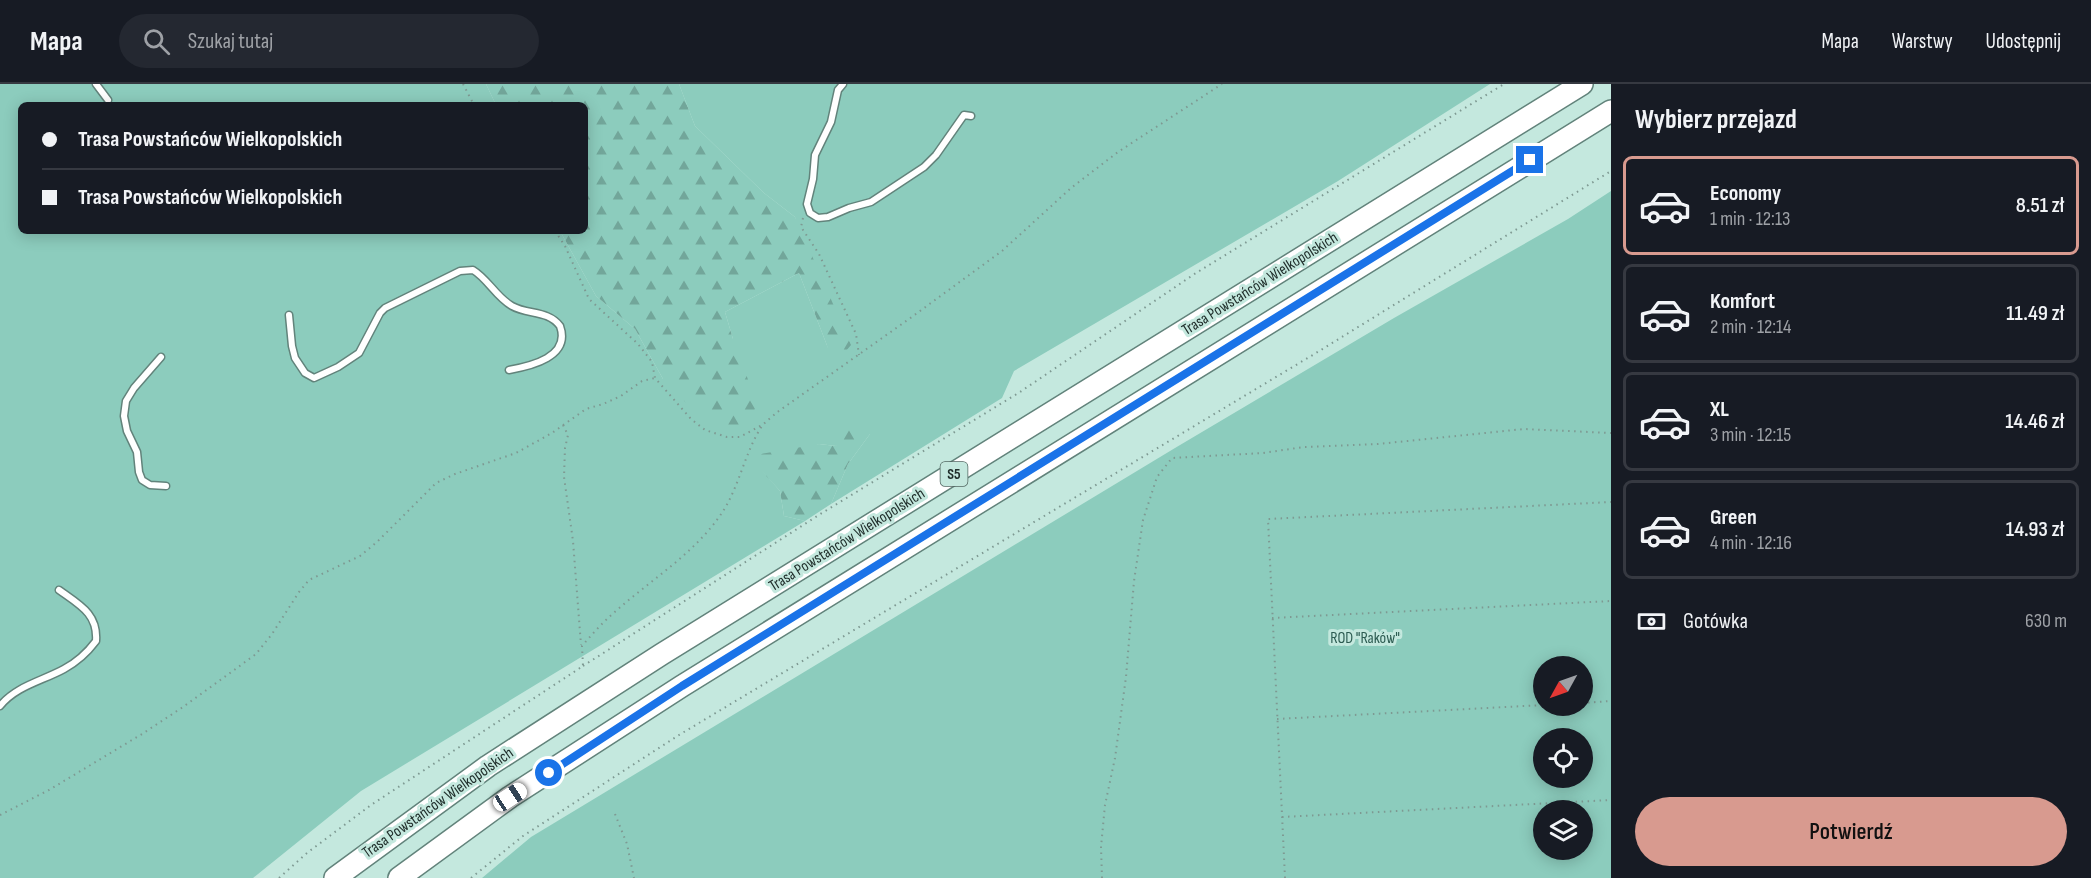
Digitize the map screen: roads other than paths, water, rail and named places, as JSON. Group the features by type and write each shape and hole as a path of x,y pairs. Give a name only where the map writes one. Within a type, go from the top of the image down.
{"highway":[{"name":"Trasa Powstańców Wielkopolskich","path":"335,878 488,766 662,654 1582,84"},
{"name":"S5","path":"399,878 510,797 682,686 1611,111"}],"lane":[{"path":"96,84 108,100"},
{"path":"832,84 838,90"},
{"path":"843,84 838,90 831,122 815,154 813,179 807,204 810,213 818,218 825,218 878,198 930,162 964,115 971,116"},
{"path":"288,315 292,346 299,366 308,376 317,378 361,351 380,313 385,308 460,271 473,270 512,306 545,315 560,326 561,341 552,355 527,367 509,370"},
{"path":"161,357 134,388 126,401 124,416 127,431 137,452 142,480 150,485 166,486"},
{"path":"0,705 18,689 78,660 96,642 97,630 90,615 59,590"}],"park label":[{"name":"ROD \"Raków\"","path":"1365,638"}]}
